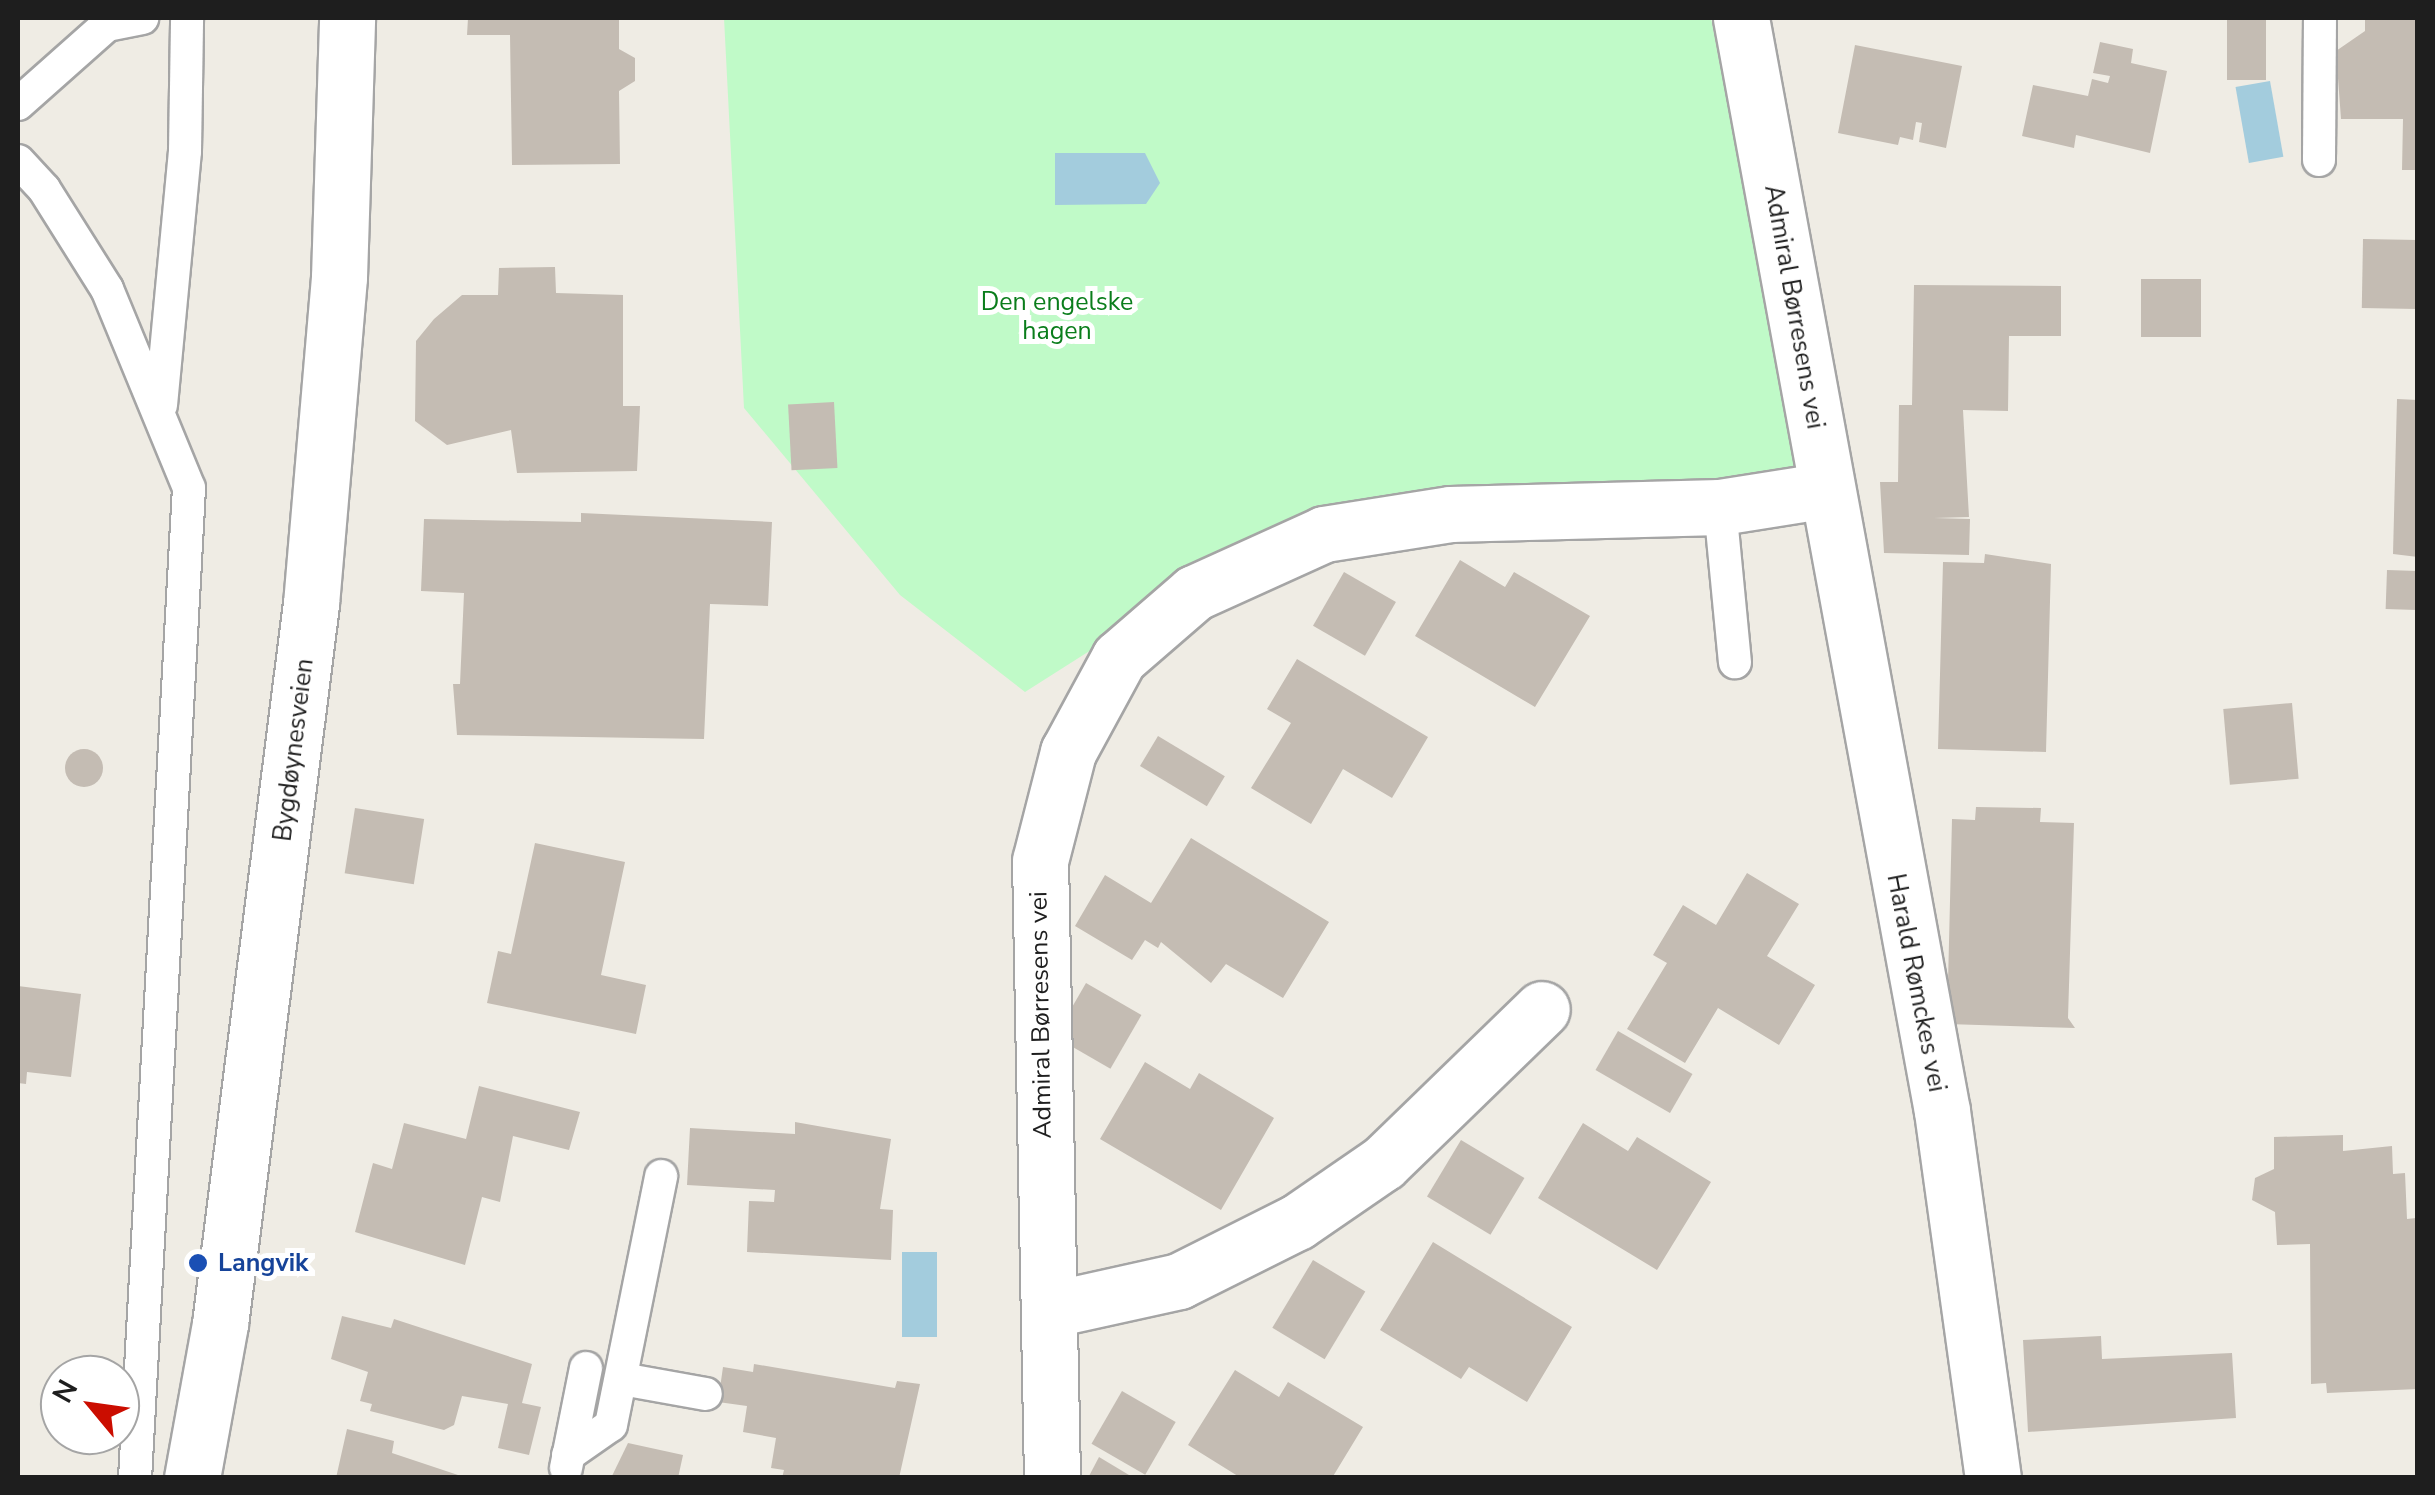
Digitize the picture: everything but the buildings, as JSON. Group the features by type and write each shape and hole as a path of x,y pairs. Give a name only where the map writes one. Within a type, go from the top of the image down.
{"street":[{"name":"Bygdøynesveien","path":"192,1478 220,1324 312,604 338,294 347,18"},
{"name":"Admiral Børresens vei","path":"1052,1478 1053,1309 1038,1042 1040,862 1068,752 1118,658 1194,593 1324,534 1450,514 1720,506 1827,490 1741,18"},
{"name":"Harald Rømckes vei","path":"1827,490 1942,1111 1993,1478"},
{"path":"1053,1309 1179,1282 1297,1222 1383,1163 1542,1009"}],"lane":[{"path":"18,104 107,25 142,18"},
{"path":"161,405 184,151 187,18"},
{"path":"2319,160 2320,18"},
{"path":"18,161 106,289 161,405 189,488 135,1478"},
{"path":"1720,506 1735,662"},
{"path":"566,1466 604,1436 622,1380 662,1176"},
{"path":"566,1466 586,1368"},
{"path":"622,1380 706,1394"}],"green space":[{"name":"Den engelske hagen","path":"724,18 1711,18 1802,487 1291,523 1025,692 900,595 744,408"}],"water":[{"path":"2270,81 2283,157 2249,163 2236,87"},
{"path":"1055,153 1145,153 1160,183 1146,204 1055,205"},
{"path":"902,1252 937,1252 937,1337 902,1337"}],"place":[{"name":"Langvik","path":"198,1263"}]}
